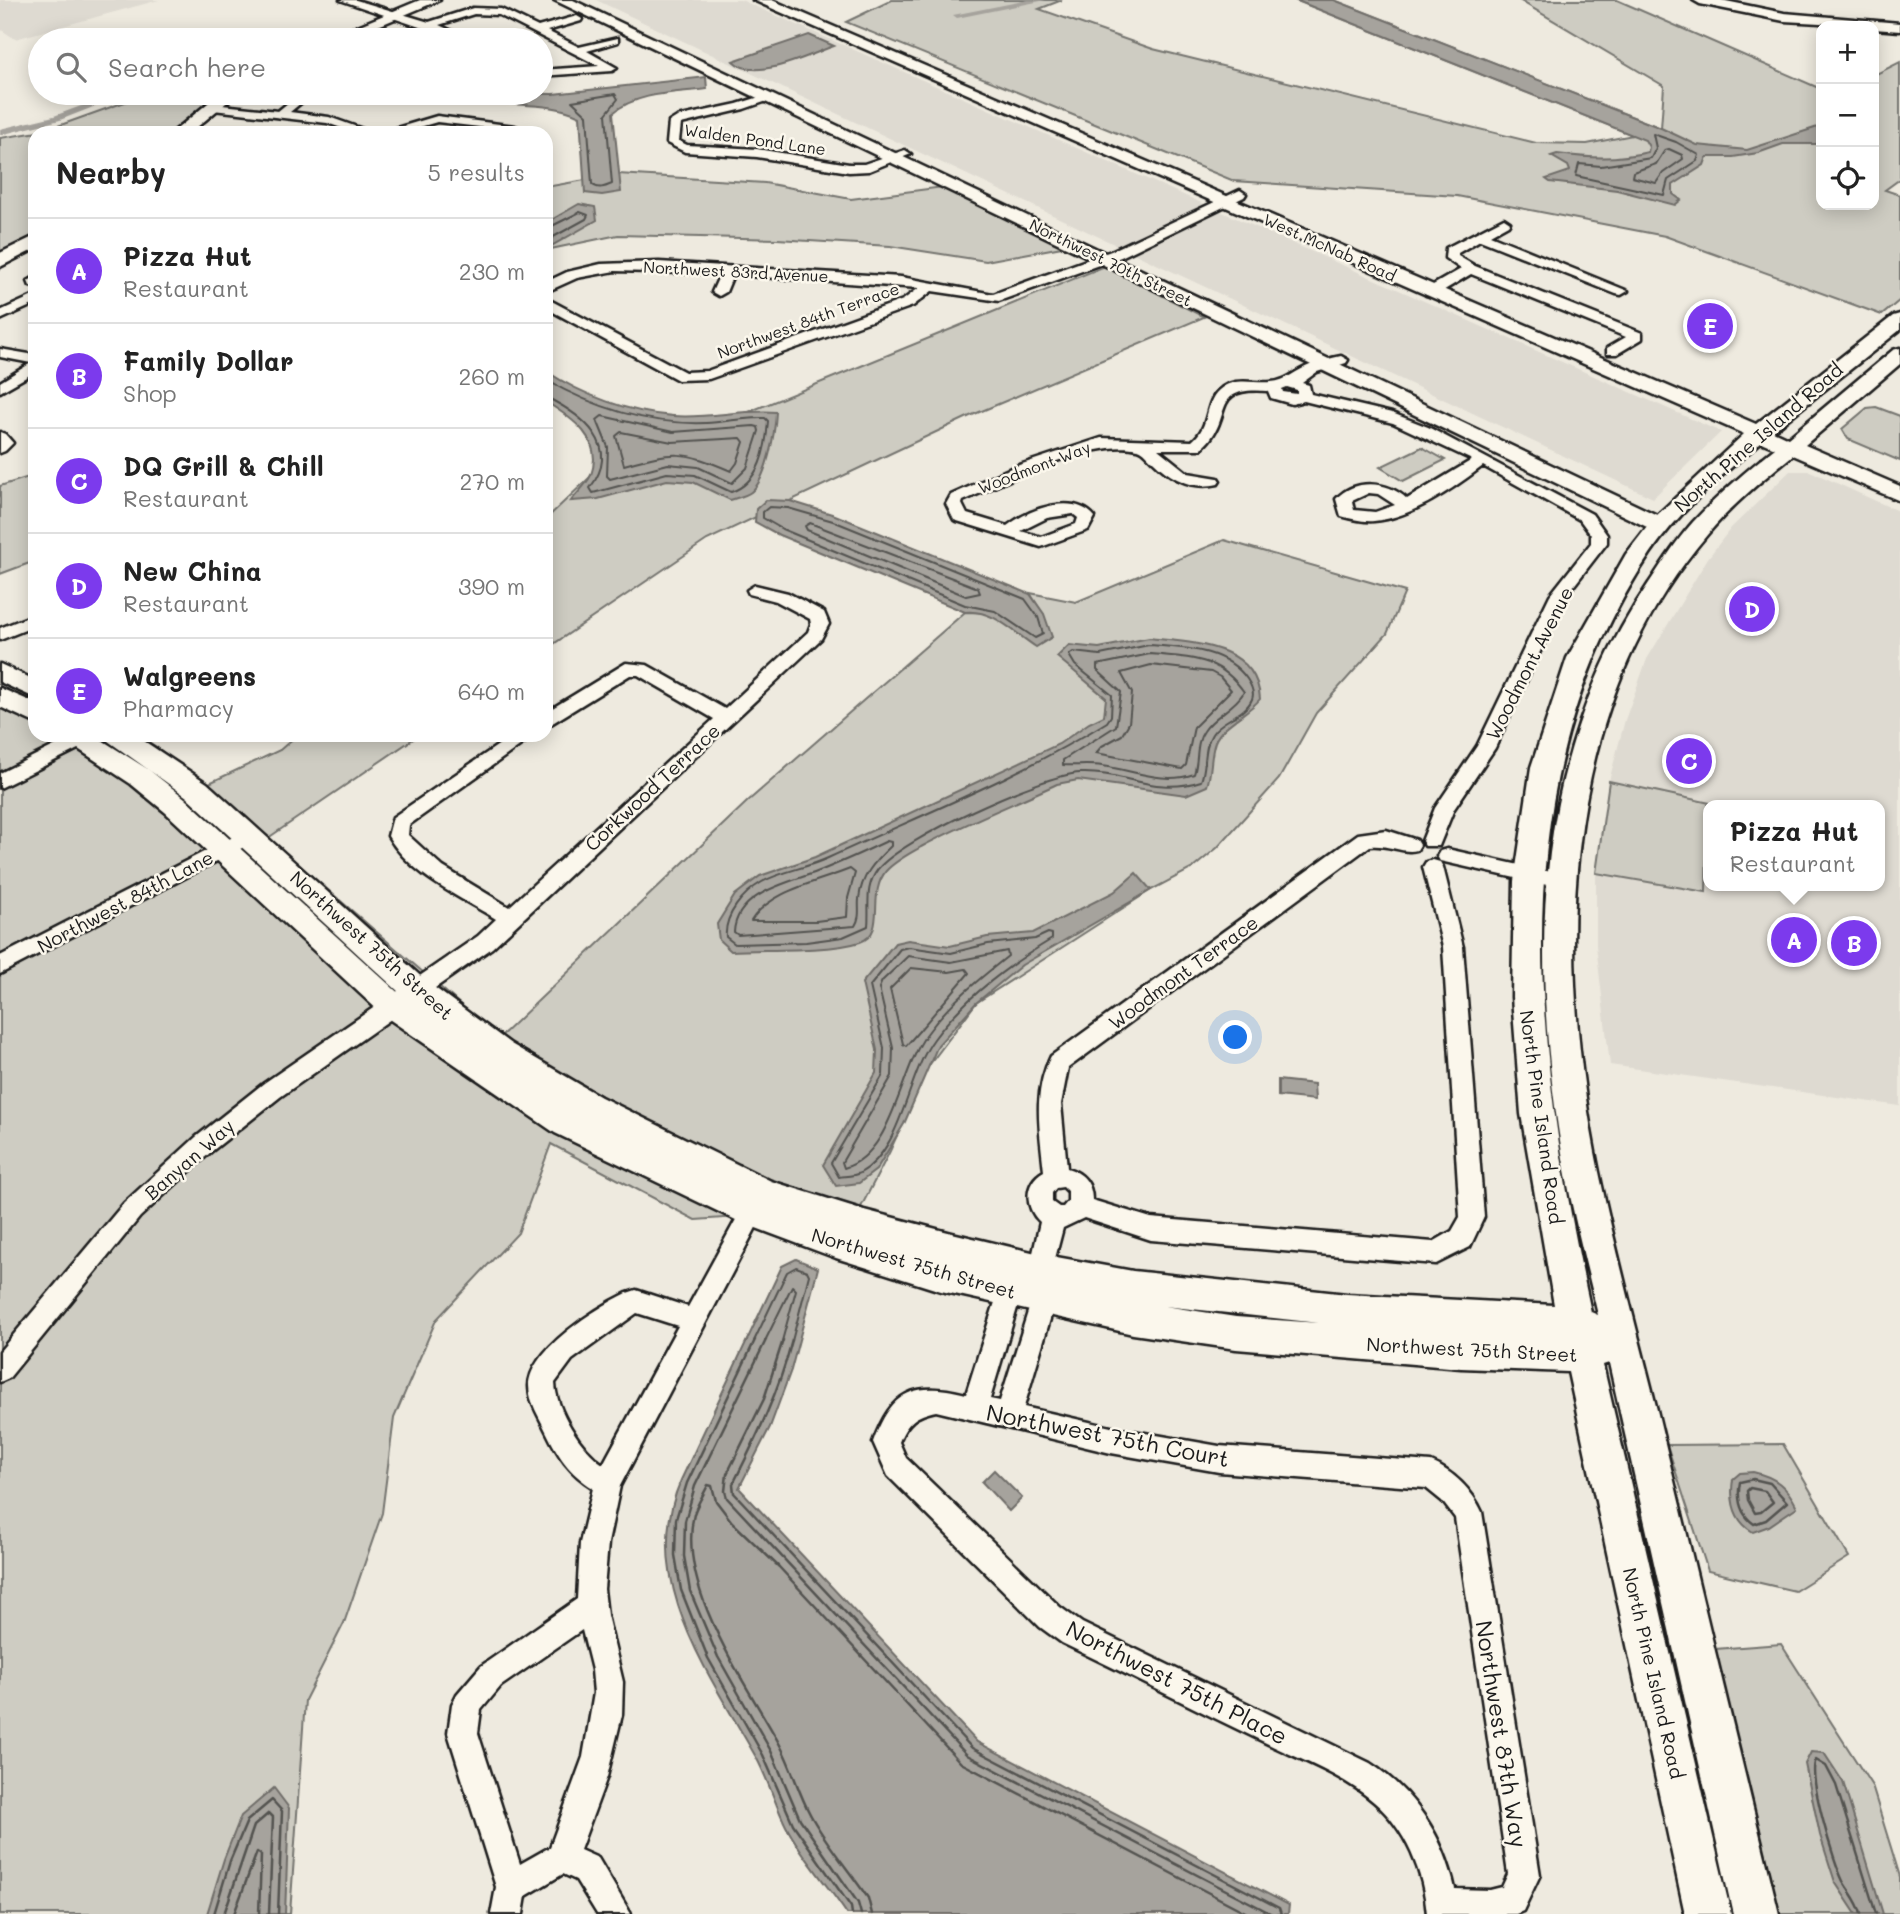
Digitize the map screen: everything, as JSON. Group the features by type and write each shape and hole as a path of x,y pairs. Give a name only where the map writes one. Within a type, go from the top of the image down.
{"main road":[{"path":"356,28 415,0"},
{"path":"348,28 433,0"},
{"name":"Northwest 70th Street","path":"561,0 766,98 899,156"},
{"name":"Northwest 70th Street","path":"580,0 1243,320 1494,448 1569,475 1664,520"},
{"name":"West McNab Road","path":"760,0 1233,198"},
{"name":"West McNab Road","path":"786,0 1233,198 1798,440 1900,494"},
{"path":"1700,0 1784,17 1900,27"},
{"path":"1725,0 1805,15 1900,21"},
{"path":"190,126 219,105"},
{"path":"203,126 220,105"},
{"path":"0,261 28,245"},
{"path":"0,273 28,257"},
{"name":"West McNab Road","path":"1439,287 1612,351 1766,426"},
{"name":"North Pine Island Road","path":"1756,1914 1582,1171 1566,1075 1558,955 1536,811 1550,744 1570,680 1595,624 1614,590 1664,520 1766,426 1900,320"},
{"name":"North Pine Island Road","path":"1708,1914 1579,1339 1545,1169 1526,1018 1544,877 1564,832 1574,777 1598,698 1620,649 1687,543 1737,491 1900,354"},
{"name":"West McNab Road","path":"1798,440 1900,474"},
{"path":"0,672 28,686"},
{"path":"0,696 28,711"},
{"name":"Northwest 75th Street","path":"90,742 148,784 223,850 405,998 487,1072 566,1122 757,1203 864,1225 1031,1287 1133,1318 1236,1333 1461,1351 1579,1339 1620,1341"},
{"name":"Northwest 75th Street","path":"127,742 197,790 249,835 405,998"}],"street":[{"path":"345,0 437,28"},
{"path":"429,25 473,10 492,9 534,28"},
{"path":"545,28 577,19"},
{"path":"553,38 612,68 553,72"},
{"path":"577,51 614,40"},
{"name":"Walden Pond Lane","path":"766,98 740,107 681,119 675,122 673,143 685,148 757,153 849,168 865,168 899,156"},
{"path":"239,105 329,120 347,126"},
{"path":"282,113 292,105"},
{"path":"412,126 437,119 498,126"},
{"name":"Northwest 83rd Avenue","path":"553,285 590,271 625,265 877,279 994,298 1110,256 1233,198"},
{"path":"1504,222 1451,251 1452,258 1471,269 1637,336 1612,351"},
{"path":"1478,235 1621,290"},
{"path":"1439,287 1471,269"},
{"path":"719,292 728,270"},
{"name":"Northwest 84th Terrace","path":"553,306 683,377 693,378 709,375 908,303 930,286"},
{"path":"0,316 28,302"},
{"path":"0,352 28,358"},
{"path":"1334,365 1297,400 1280,398 1273,393 1274,387 1281,383 1292,383 1334,365"},
{"path":"0,388 28,370"},
{"path":"1292,383 1305,394"},
{"name":"Woodmont Way","path":"1010,532 960,517 954,504 957,498 1018,470 1089,445 1116,441 1196,446 1206,440 1211,432 1218,401 1225,390 1248,384 1274,387"},
{"name":"Woodmont Avenue","path":"1305,394 1323,405 1375,412 1494,448 1586,517 1599,535 1599,542 1558,595 1486,748 1445,808 1437,854"},
{"path":"0,437 5,443 0,448"},
{"path":"1144,444 1172,472 1197,483 1212,481"},
{"path":"1404,505 1470,470 1494,448"},
{"name":"Corkwood Terrace","path":"405,998 485,942 512,919 814,635 820,624 818,615 808,608 755,590"},
{"path":"0,635 28,622"},
{"path":"553,716 626,669 640,669 727,718"},
{"path":"0,781 74,742"},
{"path":"512,919 452,882 405,845 398,836 400,822 516,742"},
{"name":"Northwest 84th Lane","path":"0,967 249,835"},
{"name":"Woodmont Terrace","path":"1057,1178 1048,1103 1050,1079 1059,1062 1365,839 1386,837 1410,845 1420,840 1437,854"},
{"path":"1080,1207 1151,1229 1287,1241 1436,1253 1461,1239 1472,1217 1454,961 1437,854 1544,877"},
{"name":"Banyan Way","path":"0,1370 132,1210 204,1144 262,1098 405,998"},
{"path":"1057,1178 1076,1184 1082,1196 1080,1207 1069,1215 1054,1216 1041,1207 1038,1195 1044,1183 1057,1178"},
{"path":"590,1606 491,1676 467,1704 463,1733 510,1900 561,1858 599,1762 606,1728 609,1691 599,1633 590,1606 595,1530 608,1482 757,1203"},
{"path":"974,1409 1031,1287 1054,1216"},
{"path":"1007,1417 1031,1287"},
{"path":"608,1482 581,1467 569,1452 544,1398 542,1384 546,1369 624,1307 636,1301 694,1320"},
{"name":"Northwest 75th Court","path":"893,1421 912,1402 936,1399 1111,1440 1219,1459 1431,1475 1452,1492"},
{"name":"Northwest 75th Place","path":"893,1421 886,1442 897,1467 1050,1617 1072,1633 1343,1765 1387,1792 1412,1826 1432,1861 1443,1909"},
{"name":"Northwest 87th Way","path":"1443,1909 1490,1906 1512,1900 1524,1875 1468,1512 1452,1492"},
{"path":"561,1858 587,1869 615,1914"}],"shaded area":[{"path":"0,0 159,0 56,28 28,28 28,35 15,39 0,29"},
{"path":"596,0 741,0 1721,432 1653,498"},
{"path":"892,0 1062,0 1039,9 1153,49 1536,143 1587,144 1633,135 1295,0 1334,0 1661,128 1664,86 1519,0 1617,0 1816,87 1816,210 1879,210 1879,72 1900,62 1900,179 1885,190 1900,195 1900,300 1882,315 1665,236 1457,196 1234,181 846,22"},
{"path":"117,105 205,105 180,126 58,126"},
{"path":"28,134 28,240 0,258 0,138"},
{"path":"618,174 765,183 851,199 943,187 1067,246 986,261 890,246 777,239 618,235 553,249 553,186"},
{"path":"1105,266 1204,317 970,416 707,540 553,644 553,512 590,477"},
{"path":"1876,407 1900,416 1900,461 1848,439 1842,429 1867,408"},
{"path":"1422,447 1445,460 1403,481 1380,467"},
{"path":"1790,471 1810,471 1900,512 1900,1106 1610,1065 1596,945 1596,873 1609,781 1625,720 1647,659 1708,558 1731,528"},
{"path":"28,477 28,564 0,574 0,486"},
{"path":"1224,540 1405,592 1387,634 1316,713 1279,779 1217,848 1193,868 1151,890 976,1003 927,1068 890,1151 860,1209 695,1220 551,1144 518,1233 436,1320 394,1418 382,1513 344,1623 305,1700 290,1914 0,1914 0,666 28,680 28,742 148,742 205,785 280,750 289,742 409,742 268,838 499,1038 748,801 965,612 1043,614 1030,593 1076,602"},
{"path":"1609,781 1703,802 1703,891 1706,892 1596,873"},
{"path":"1783,1444 1849,1557 1795,1591 1708,1571 1667,1445"},
{"path":"1781,1644 1872,1786 1900,1877 1900,1914 1763,1914 1702,1650"}],"water":[{"path":"1295,0 1334,0 1661,128 1697,145 1747,150 1816,128 1816,144 1783,144 1758,153 1707,157 1704,165 1673,185 1673,194 1681,200 1675,205 1617,190 1550,182 1546,179 1570,171 1568,166 1551,156 1625,156 1648,152 1649,147 1645,140"},
{"path":"809,35 834,46 796,61 768,68 743,67 733,61"},
{"path":"706,77 707,89 645,97 613,113 621,192 602,195 585,193 580,116 550,107 525,105 553,105 553,94"},
{"path":"579,204 595,207 597,220 553,245 553,219"},
{"path":"553,375 575,388 623,407 657,414 686,417 776,412 772,443 762,477 751,492 730,500 693,482 667,480 598,499 571,501 591,475 594,462 589,440 566,415 553,407"},
{"path":"766,500 790,501 835,515 1030,594 1044,614 1052,637 1036,647 985,614 965,612 779,535 755,522 756,509"},
{"path":"1149,638 1219,649 1235,656 1247,667 1256,681 1260,699 1229,724 1215,742 1207,786 1186,795 1078,780 1057,784 954,830 894,864 880,881 873,930 860,942 815,949 731,951 719,940 717,924 735,895 760,876 815,857 1059,744 1104,716 1106,698 1057,657 1069,645 1099,648"},
{"path":"1136,873 1151,890 1022,965 976,1003 938,1045 904,1124 876,1170 859,1183 836,1186 823,1165 876,1073 877,1050 862,983 895,943 908,940 950,946 987,937 1033,933 1114,892"},
{"path":"1278,1080 1314,1084 1315,1100 1278,1096"},
{"path":"796,1259 818,1268 791,1370 770,1427 739,1488 977,1742 1289,1905 1288,1914 847,1914 792,1837 756,1757 700,1659 673,1589 668,1553 670,1517 681,1480 782,1266"},
{"path":"994,1470 1022,1498 1009,1511 982,1482"},
{"path":"1753,1472 1780,1484 1797,1507 1769,1526 1753,1532 1741,1522 1732,1495 1733,1479 1740,1473"},
{"path":"1811,1752 1824,1753 1843,1782 1883,1914 1856,1914 1835,1882 1820,1835 1805,1764"},
{"path":"274,1788 289,1808 285,1914 207,1914 241,1816"}],"waterway":[{"path":"957,15 1042,0"},
{"path":"0,132 57,118 92,105"}],"place":[{"name":"Walgreens","path":"1710,326"},
{"name":"New China","path":"1752,609"},
{"name":"DQ Grill & Chill","path":"1689,761"},
{"name":"Pizza Hut","path":"1794,940"},
{"name":"Family Dollar","path":"1854,943"}]}
